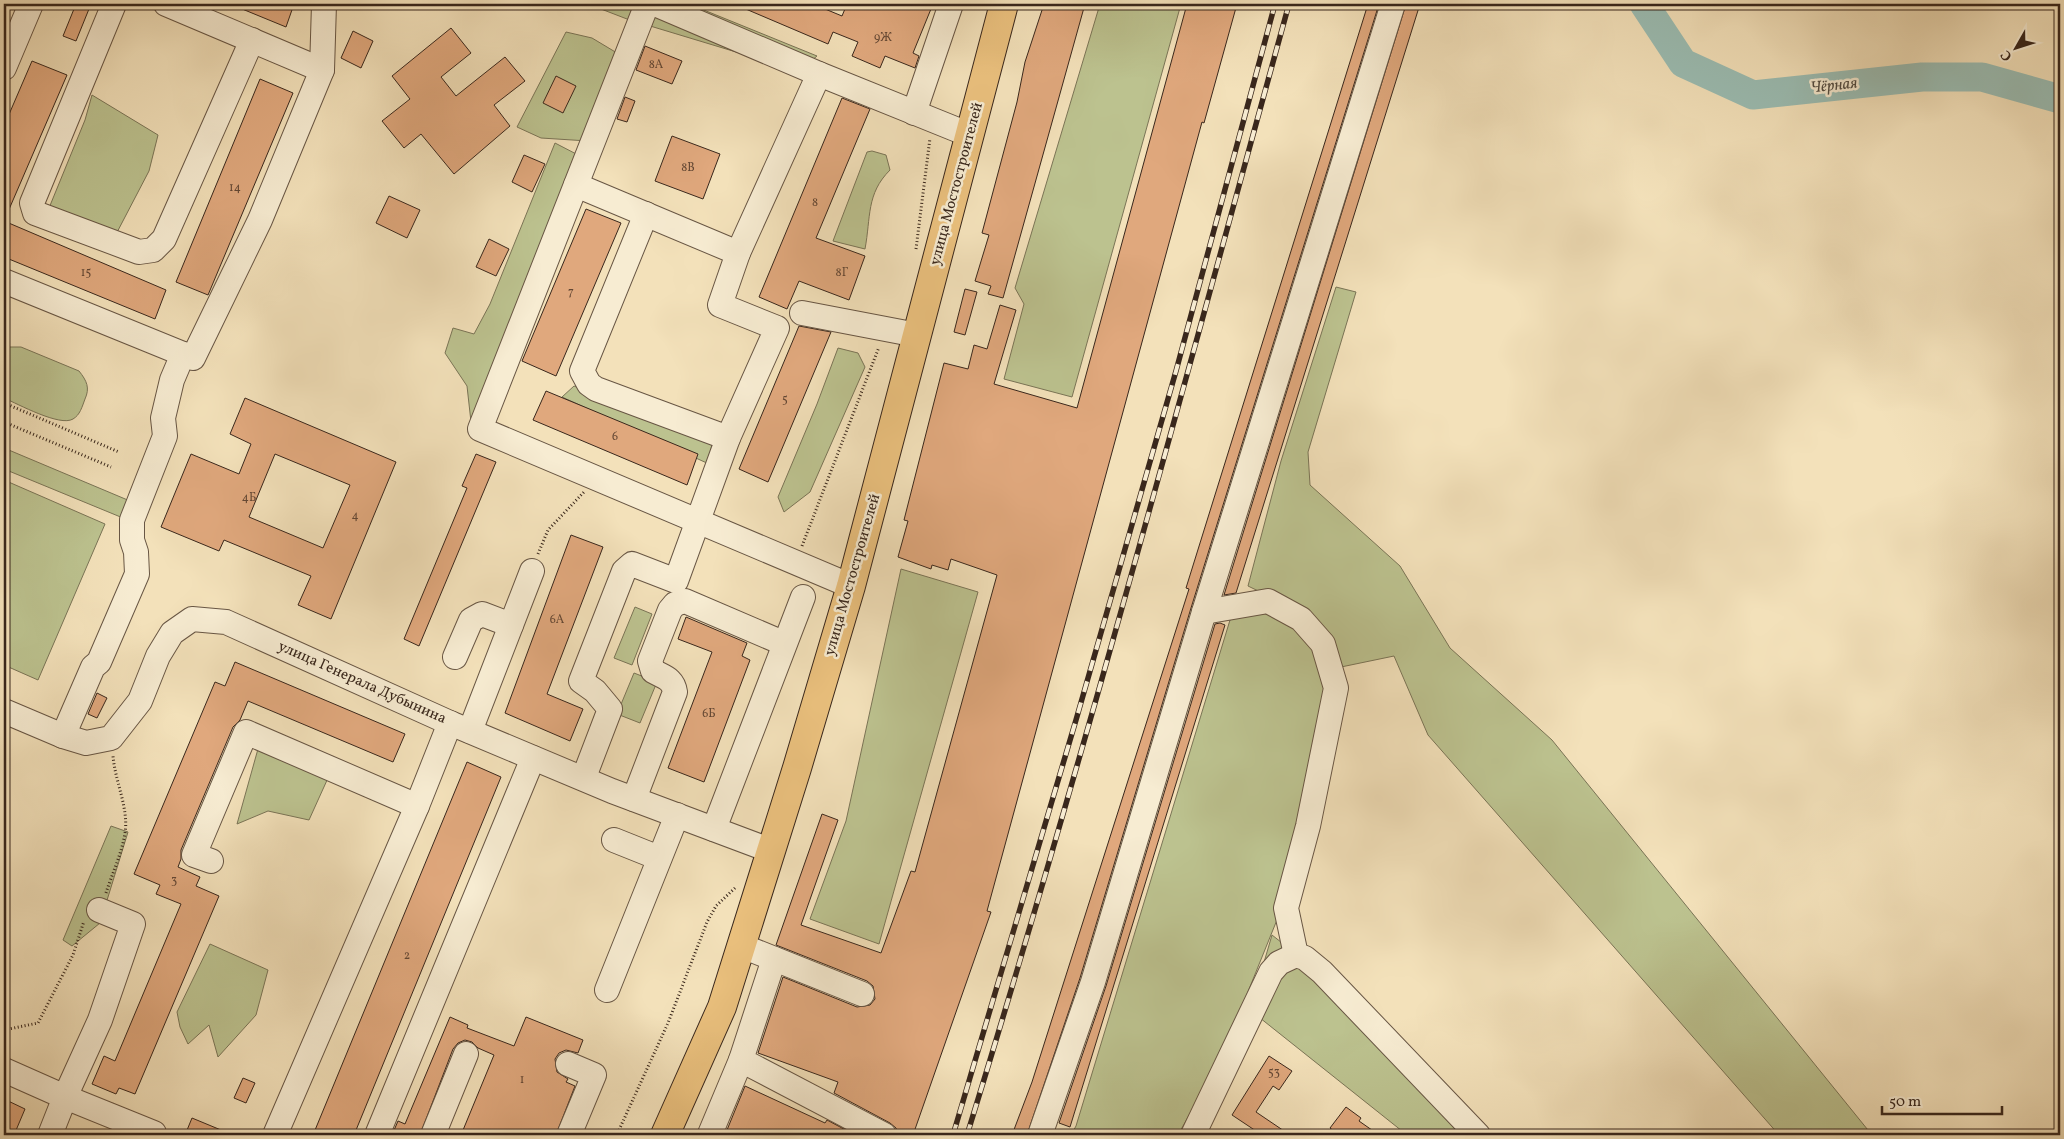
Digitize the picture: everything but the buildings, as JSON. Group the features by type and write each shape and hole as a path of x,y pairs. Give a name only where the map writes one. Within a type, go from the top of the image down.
{"main road":[{"name":"улица Мостостроителей","path":"665,1135 722,1006 772,851 851,586 1004,4"}],"street":[{"path":"4,68 31,4"},
{"path":"114,4 36,194 32,208 35,213 139,252 153,250 164,238 252,40"},
{"path":"166,4 322,70"},
{"path":"4,281 193,358 260,220 322,70 324,4"},
{"path":"647,4 480,429 851,586"},
{"path":"655,4 819,74 970,135"},
{"path":"914,113 951,4"},
{"path":"1040,1135 1093,982 1204,612 1393,4"},
{"path":"584,778 610,709 595,691 581,681 624,572 632,564 676,581 728,438 777,328 720,304 738,252 819,74"},
{"path":"576,185 738,252"},
{"path":"646,214 582,371 588,384 596,388 728,438"},
{"path":"802,313 917,335"},
{"path":"62,736 93,667 99,662 137,574 136,552 132,540 132,520 164,436 163,418 172,380 183,354"},
{"path":"275,1135 417,806 460,727 511,625 532,571"},
{"path":"714,829 773,634 803,597"},
{"path":"634,799 675,692 674,685 668,678 653,671 650,667 650,661 670,610 675,604 685,601 773,634"},
{"path":"1204,612 1268,602 1301,619 1323,644 1336,688 1308,826 1286,908 1296,955"},
{"path":"455,657 471,620 482,614 511,625"},
{"name":"улица Генерала Дубынина","path":"4,711 62,736 86,743 111,738 140,701 158,656 172,633 192,619 226,622 460,727 634,799 772,851"},
{"path":"211,862 194,855 246,732 417,806"},
{"path":"377,1135 534,758"},
{"path":"607,990 677,815"},
{"path":"614,840 660,858"},
{"path":"54,1134 65,1097 100,1020 133,924 100,910"},
{"path":"742,946 862,994"},
{"path":"1193,1135 1270,972 1279,963 1296,955 1305,958 1322,972 1478,1135"},
{"path":"714,1135 710,1134 741,1060 774,960"},
{"path":"433,1135 466,1054"},
{"path":"741,1060 884,1135"},
{"path":"568,1064 594,1075 569,1135"},
{"path":"4,1070 154,1133"}],"path":[{"path":"4,403 119,452"},
{"path":"4,422 110,467"},
{"path":"532,571 548,530 597,479"},
{"path":"617,1135 668,1023 707,922 716,906 732,893 737,885"},
{"path":"619,1130 630,1135"}],"green space":[{"path":"588,4 689,4 817,56 799,71 627,19"},
{"path":"1100,4 1181,4 1072,397 1004,379 1024,304 1015,288"},
{"path":"566,32 592,38 617,53 588,141 541,138 517,127"},
{"path":"92,95 158,135 149,171 113,240 49,208 85,120"},
{"path":"555,143 582,157 471,422 467,386 445,353 453,328 474,334 490,304"},
{"path":"872,151 886,155 890,170 882,179 873,197 865,249 833,241 867,152"},
{"path":"1336,287 1356,292 1308,452 1310,485 1400,566 1450,648 1552,740 1872,1135 1779,1135 1428,735 1394,656 1341,667 1312,617 1248,586 1281,461"},
{"path":"21,347 79,371 86,381 87,395 80,410 73,419 67,421 49,417 4,398 4,348"},
{"path":"838,348 858,353 865,367 810,492 784,512 778,497"},
{"path":"574,386 712,443 709,464 562,397"},
{"path":"4,448 130,501 123,518 4,469"},
{"path":"4,480 105,524 38,680 4,665"},
{"path":"901,569 978,592 879,944 810,919 846,821"},
{"path":"1275,604 1330,649 1314,780 1283,905 1222,1056 1178,1135 1071,1135 1076,1126 1230,620"},
{"path":"635,607 652,614 632,665 614,658"},
{"path":"634,673 657,682 640,723 617,714"},
{"path":"263,731 328,778 309,820 268,811 237,824"},
{"path":"111,826 128,832 100,923 72,946 63,940"},
{"path":"1272,935 1305,961 1474,1135 1407,1135 1250,1010"},
{"path":"210,944 268,970 256,1015 218,1057 209,1025 188,1044 180,1027 177,1012"}],"waterway":[{"name":"Чёрная","path":"1644,4 1683,63 1753,95 1922,77 1982,77 2060,99"}],"railway":[{"path":"953,1135 1076,720 1176,371 1275,4"},
{"path":"967,1135 1052,853 1172,429 1289,4"}]}
